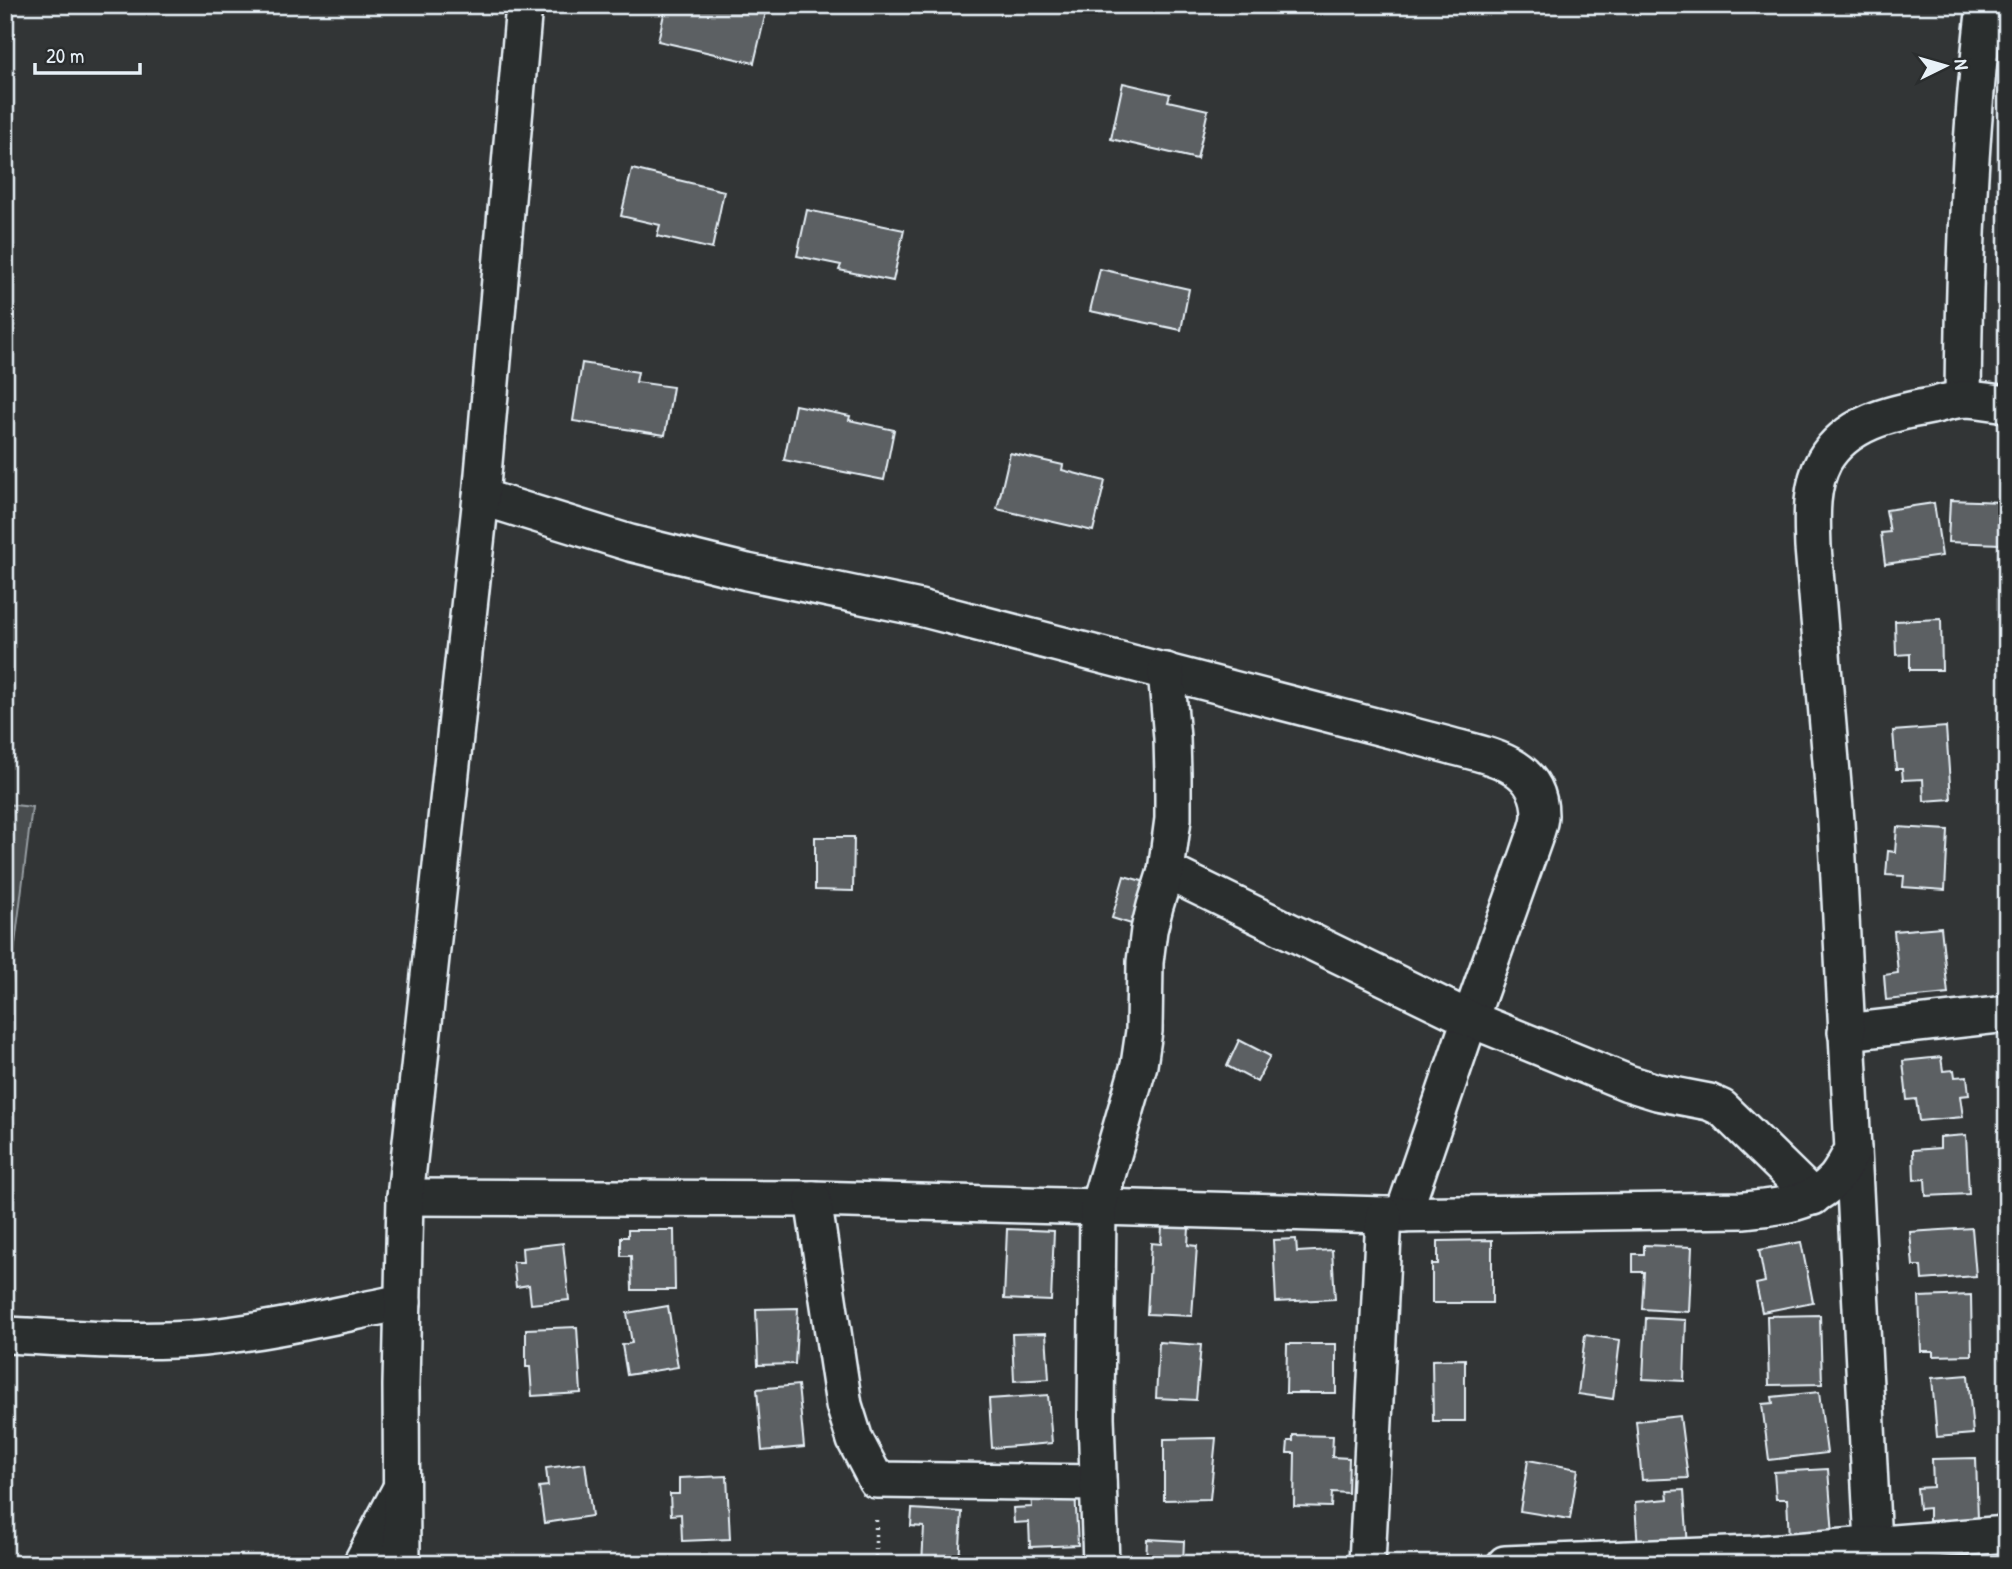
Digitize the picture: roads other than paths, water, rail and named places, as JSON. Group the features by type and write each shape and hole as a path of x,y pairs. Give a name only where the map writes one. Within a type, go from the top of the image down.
{"street":[{"path":"402,1564 405,1197 481,497 524,5"},
{"path":"1963,399 1971,150 1985,5"},
{"path":"1874,1554 1836,821 1812,510 1823,463 1837,444 1852,431 1906,410 1963,399 2007,404"},
{"path":"481,497 643,546 747,572 920,608 1495,758 1507,762 1524,774 1536,792 1540,815 1535,836 1470,1019 1393,1215 1367,1564"},
{"path":"1101,1564 1096,1417 1098,1207 1139,1065 1144,1031 1145,962 1149,930 1166,872 1173,819 1172,738 1166,671"},
{"path":"1166,872 1470,1019 1628,1083 1709,1102 1722,1108 1813,1197"},
{"path":"1846,1032 2007,1014"},
{"path":"405,1197 813,1199 1393,1215 1743,1210 1780,1207 1813,1197 1835,1179 1853,1150"},
{"path":"813,1199 844,1405 855,1440 876,1480 1098,1483"},
{"path":"5,1335 146,1340 201,1338 251,1332 403,1302"},
{"path":"361,1564 401,1487"},
{"path":"1506,1564 1754,1554 1874,1554 2007,1534"}]}
